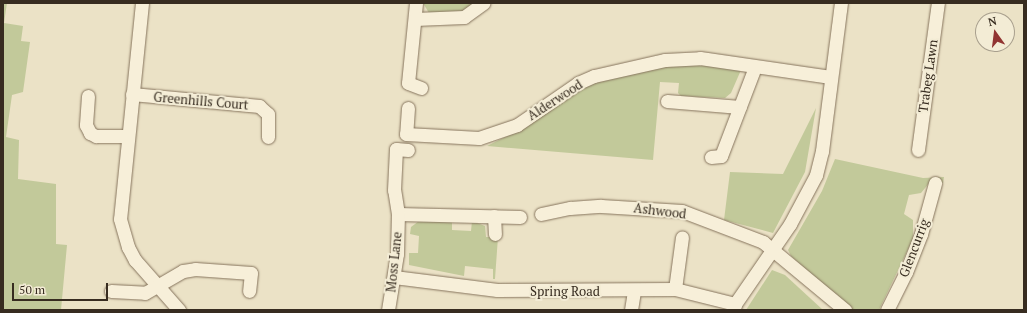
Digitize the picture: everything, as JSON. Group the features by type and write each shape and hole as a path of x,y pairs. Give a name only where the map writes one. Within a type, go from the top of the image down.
{"street":[{"path":"142,3 127,136 121,208 122,230 135,260 179,310"},
{"path":"416,3 408,83 421,88"},
{"path":"414,19 464,17 483,3"},
{"path":"734,307 805,197 816,175 822,151 841,3"},
{"name":"Trabeg Lawn","path":"918,150 938,3"},
{"name":"Alderwood","path":"408,108 406,134 479,138 517,125 578,83 630,66 665,60 700,58 831,77"},
{"path":"711,157 721,156 755,66"},
{"name":"Greenhills Court","path":"132,94 259,106 268,114 268,137"},
{"path":"88,96 86,125 90,133 96,136 127,136"},
{"path":"667,101 740,107"},
{"name":"Moss Lane","path":"388,310 394,277 398,214 394,190 396,149 408,150"},
{"name":"Glencurrig","path":"887,310 906,272 921,234 934,183"},
{"name":"Ashwood","path":"541,214 570,208 601,206 682,211 754,236 772,249"},
{"name":"Moss Lane","path":"398,214 520,217"},
{"path":"494,216 495,234"},
{"path":"675,290 682,237"},
{"path":"772,249 845,310"},
{"path":"111,290 145,293 182,271 206,269 251,273 249,291"},
{"name":"Spring Road","path":"394,277 497,290 675,290 734,307"},
{"path":"631,310 634,291"}],"green space":[{"path":"3,3 7,3 4,23 23,26 21,41 30,42 23,92 12,95 6,137 19,140 18,179 56,184 56,244 67,245 61,310 3,310"},
{"path":"423,3 474,3 463,11 429,13"},
{"path":"681,64 708,65 741,70 731,93 725,98 681,96 678,93 679,83 660,82 653,160 487,146 529,125 571,93 589,83"},
{"path":"816,108 805,172 773,233 724,220 730,172 783,174"},
{"path":"835,159 923,178 944,177 943,183 930,182 921,193 909,195 904,214 913,220 913,239 879,310 851,310 791,256 788,250 822,191"},
{"path":"419,221 452,221 452,230 471,231 472,221 485,226 486,237 498,237 495,279 493,279 493,269 465,266 464,276 409,265 409,253 418,253 419,236 410,234 411,227"},
{"path":"772,270 785,275 823,310 746,310"}]}
